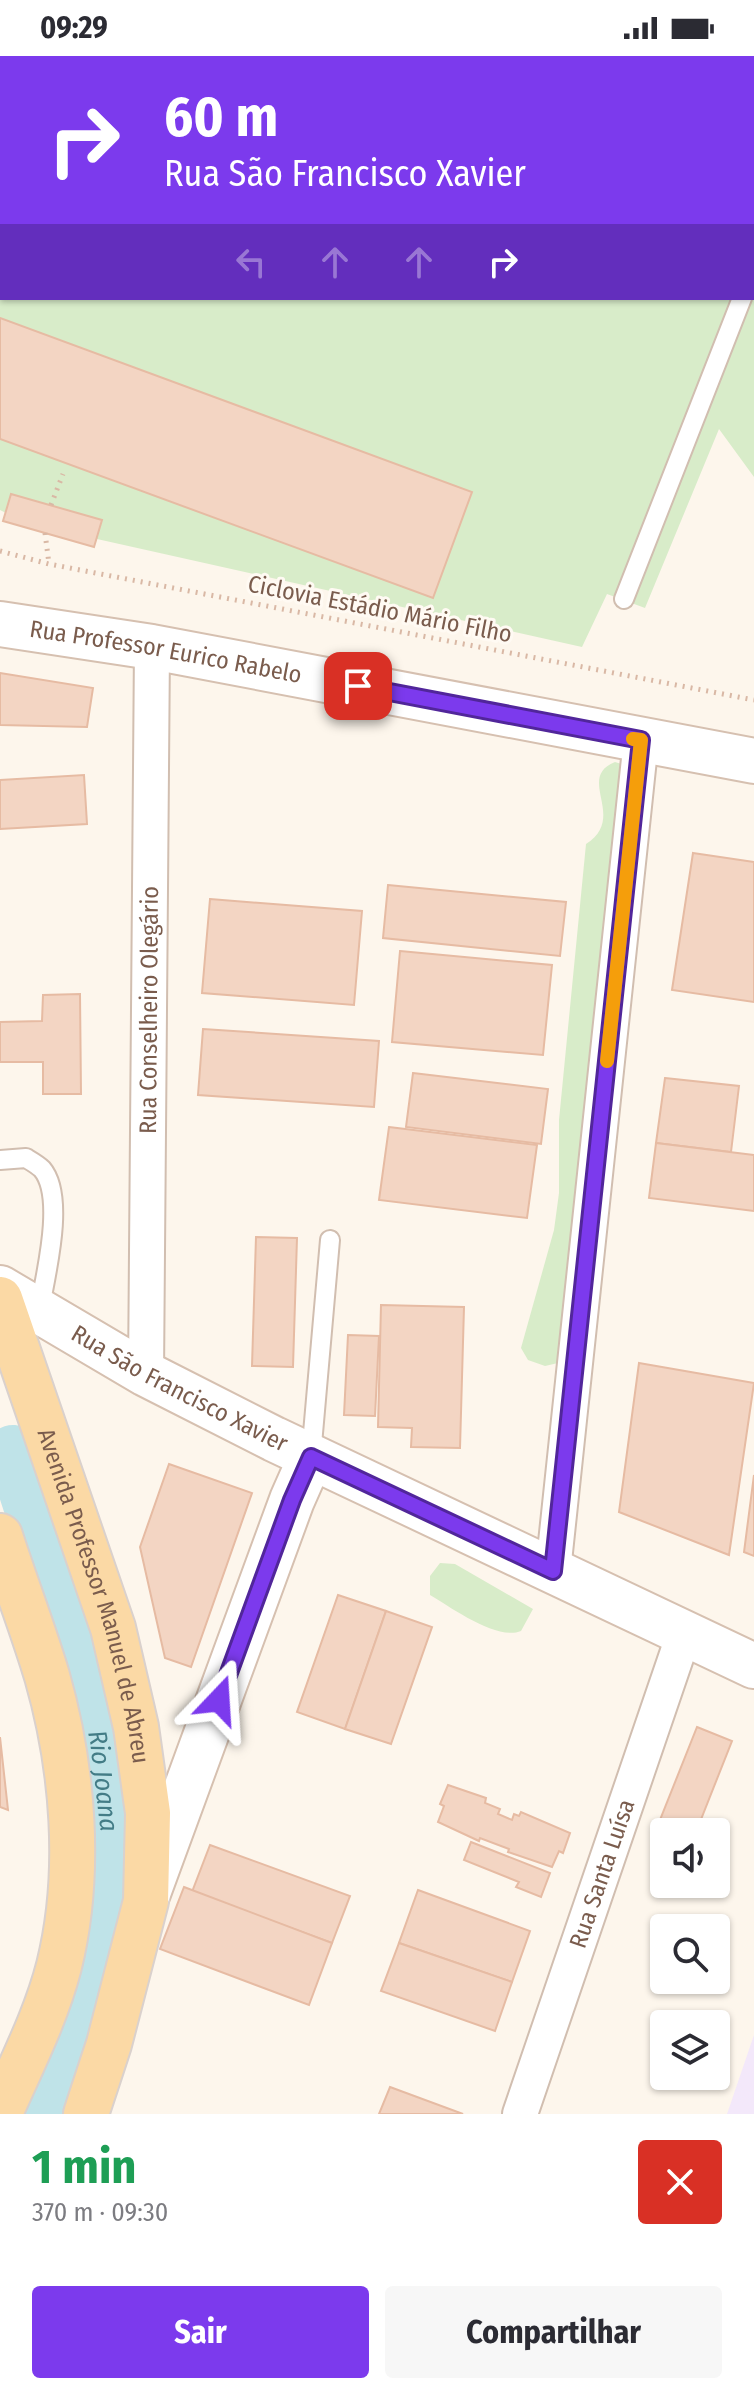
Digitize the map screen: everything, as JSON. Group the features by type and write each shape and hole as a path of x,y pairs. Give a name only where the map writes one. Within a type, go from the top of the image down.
{"main road":[{"name":"Rua Professor Eurico Rabelo","path":"0,624 152,647 754,761"},
{"name":"Rua São Francisco Xavier","path":"0,1288 20,1305 146,1374 311,1457 754,1666"},
{"name":"Avenida Professor Manuel de Abreu","path":"20,1305 113,1628 136,1727 148,1813 146,1901 109,2044 86,2114"},
{"path":"146,1901 292,1500 311,1457"},
{"path":"0,1536 50,1692 64,1752 72,1843 69,1915 58,1967 42,2016 0,2113"}],"street":[{"name":"Rua Conselheiro Olegário","path":"146,1374 152,647"},
{"path":"553,1571 641,740"},
{"name":"Rua Santa Luísa","path":"520,2114 684,1634"}],"lane":[{"path":"624,599 741,300"},
{"path":"0,1160 26,1158 42,1169 52,1189 52,1231 20,1305"},
{"path":"311,1457 330,1240"}],"path":[{"path":"51,505 63,474"},
{"path":"45,533 49,564"},
{"name":"Ciclovia Estádio Mário Filho","path":"0,551 49,564 754,700"}],"shaded area":[{"path":"754,2035 754,2114 727,2114"}],"green space":[{"path":"0,300 754,300 754,477 719,429 645,608 607,594 582,647 97,539 94,547 3,521 6,513 0,510"},
{"path":"615,762 631,767 558,1363 545,1366 528,1360 521,1348 554,1230 559,1193 559,1120 586,844 598,833 603,822 600,778 604,769"},
{"path":"440,1563 455,1564 533,1609 521,1631 511,1633 487,1627 430,1595 430,1576"}],"building":[{"path":"0,318 472,492 433,598 0,439"},
{"path":"11,494 102,520 94,547 3,521"},
{"path":"0,673 93,688 87,727 0,725"},
{"path":"84,775 87,824 0,829 0,780"},
{"path":"693,853 754,862 754,1002 672,990"},
{"path":"388,885 566,902 560,956 383,938"},
{"path":"210,899 362,911 354,1005 202,993"},
{"path":"400,951 552,965 543,1055 392,1042"},
{"path":"80,994 81,1094 43,1094 43,1062 0,1062 0,1022 42,1021 43,995"},
{"path":"203,1029 379,1041 374,1107 198,1095"},
{"path":"413,1073 548,1089 541,1144 406,1127"},
{"path":"665,1078 739,1086 731,1152 656,1143"},
{"path":"389,1127 537,1145 527,1218 379,1200"},
{"path":"656,1143 754,1155 754,1211 649,1198"},
{"path":"256,1237 297,1238 293,1367 252,1366"},
{"path":"381,1305 464,1307 460,1448 411,1447 412,1428 378,1427"},
{"path":"348,1335 379,1336 375,1416 344,1415"},
{"path":"639,1363 754,1383 729,1555 619,1512"},
{"path":"169,1464 252,1493 191,1667 165,1658 140,1547"},
{"path":"754,1475 754,1556 744,1552"},
{"path":"338,1595 386,1611 345,1729 297,1712"},
{"path":"386,1611 432,1627 391,1744 345,1729"},
{"path":"697,1727 732,1741 702,1818 661,1818"},
{"path":"0,1737 8,1810 0,1807"},
{"path":"448,1785 486,1798 485,1803 500,1809 498,1814 512,1820 514,1814 519,1816 521,1812 570,1833 563,1853 559,1851 552,1867 508,1852 509,1849 480,1838 479,1841 438,1822 444,1806 440,1804"},
{"path":"471,1842 550,1873 541,1897 516,1887 519,1882 464,1860"},
{"path":"210,1845 350,1896 332,1943 192,1892"},
{"path":"184,1887 332,1943 309,2005 160,1949"},
{"path":"418,1890 530,1931 512,1982 399,1943"},
{"path":"399,1943 512,1982 495,2031 381,1991"},
{"path":"390,2087 463,2114 379,2114"}],"waterway":[{"name":"Rio Joana","path":"13,1452 83,1668 99,1741 112,1851 101,1939 86,2003 61,2073 42,2114"}],"slow traffic":[{"path":"607,1061 641,740 633,739"}],"route":[{"path":"219,1700 292,1500 311,1457 553,1571 641,740 358,686"}]}
